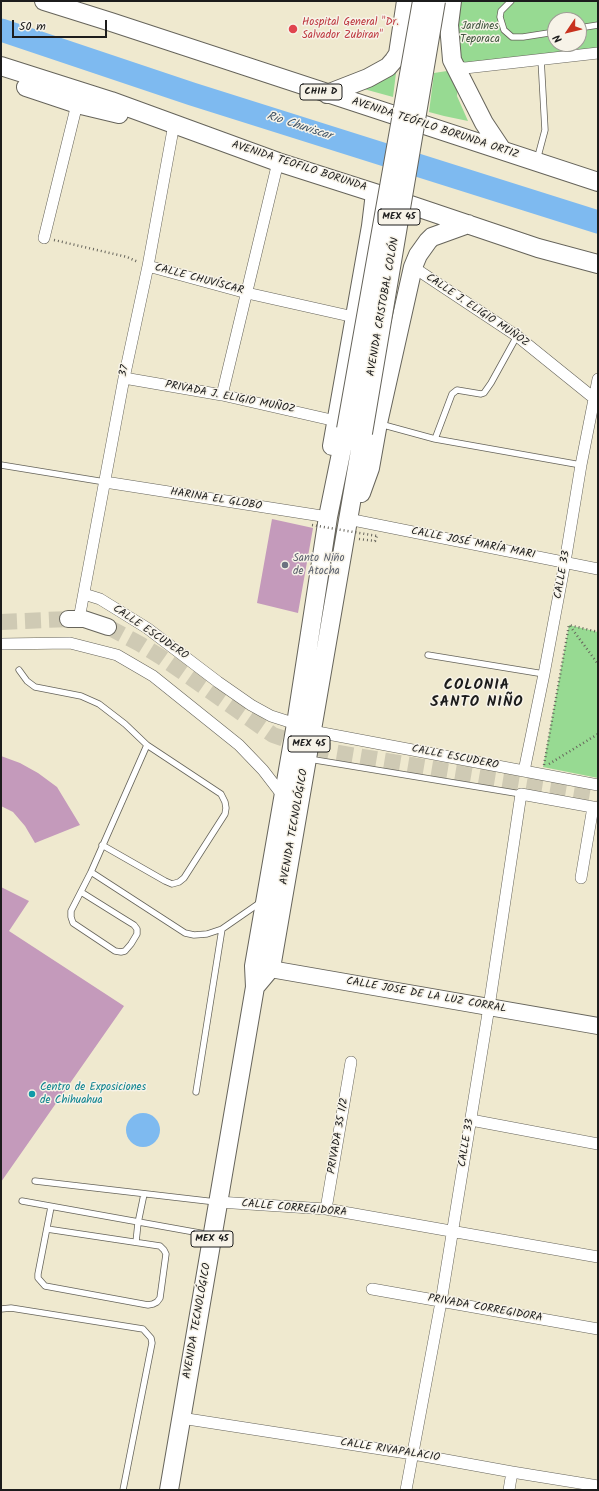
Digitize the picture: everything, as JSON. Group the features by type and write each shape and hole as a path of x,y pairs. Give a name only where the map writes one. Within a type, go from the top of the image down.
{"main road":[{"name":"AVENIDA TEÓFILO BORUNDA ORTIZ","path":"44,1 598,182"},
{"path":"79,1 111,22"},
{"path":"327,94 368,78 388,66 394,60 398,54 406,1"},
{"name":"AVENIDA CRISTOBAL COLÓN","path":"349,515 348,428 422,1"},
{"name":"AVENIDA CRISTOBAL COLÓN","path":"330,511 436,1"},
{"path":"452,1 449,25 452,60 484,123 502,150"},
{"name":"AVENIDA TEOFILO BORUNDA","path":"1,66 111,101 278,162 375,192 538,248 598,264"},
{"path":"1,78 77,104 120,115 145,113"},
{"path":"348,428 354,317 372,226 375,192"},
{"path":"349,515 366,483 412,267 418,255 432,237 468,224"},
{"name":"AVENIDA TECNOLÓGICO","path":"169,1490 256,987 262,967 275,892 307,759 304,727 330,511"},
{"name":"AVENIDA TECNOLÓGICO","path":"275,892 283,796 304,727 349,515"},
{"name":"CALLE ESCUDERO","path":"74,619 108,627"},
{"name":"CALLE JOSE DE LA LUZ CORRAL","path":"262,967 598,1026"}],"street":[{"path":"456,66 466,68 598,53"},
{"path":"44,238 77,104"},
{"name":"37","path":"74,619 84,594 104,482 148,266 174,124"},
{"path":"222,395 278,162"},
{"name":"CALLE CHUVÍSCAR","path":"148,266 247,293 354,317"},
{"name":"CALLE J. ELIGIO MUÑOZ","path":"412,267 517,336 596,399"},
{"name":"PRIVADA J. ELIGIO MUÑOZ","path":"124,378 222,395 348,428"},
{"name":"CALLE 33","path":"524,771 565,562 581,465 596,399 598,379"},
{"name":"HARINA EL GLOBO","path":"104,482 330,511"},
{"name":"CALLE JOSÉ MARÍA MARI","path":"349,515 598,569"},
{"name":"CALLE ESCUDERO","path":"84,594 100,600 147,628 218,682 271,716 304,727 598,785"},
{"path":"1,644 70,643 117,655 153,676 239,745 263,770 283,796"},
{"path":"521,794 595,808 581,878"},
{"name":"CALLE 33","path":"406,1490 414,1454 441,1302 489,1007 521,794"},
{"name":"PRIVADA 35 1/2","path":"326,1209 351,1062"},
{"path":"471,1120 598,1144"},
{"name":"CALLE CORREGIDORA","path":"218,1202 326,1209 598,1257"},
{"name":"PRIVADA CORREGIDORA","path":"372,1289 598,1329"},
{"name":"CALLE RIVAPALACIO","path":"181,1418 414,1454 512,1472 597,1485"},
{"path":"509,1490 512,1472"}],"lane":[{"path":"511,1 501,11 500,17 504,30 512,37 547,33"},
{"path":"587,27 598,25"},
{"path":"537,162 545,130 541,59"},
{"path":"435,439 452,394 457,390 481,394 484,393 517,336"},
{"path":"378,423 435,439 581,465"},
{"path":"1,465 104,482"},
{"path":"428,655 544,674"},
{"path":"19,670 27,681 35,687 81,696 99,704 125,724 147,745 221,794 225,802 225,814 184,878 179,882 172,884 165,881 102,845"},
{"path":"81,892 134,925 137,929 137,934 125,951 115,951 74,923 70,916 147,745"},
{"path":"307,759 521,794"},
{"path":"91,872 185,933 200,935 222,929 275,892"},
{"path":"196,1092 222,929"},
{"name":"CALLE CORREGIDORA","path":"35,1181 218,1202"},
{"path":"136,1242 144,1194"},
{"path":"22,1201 213,1236"},
{"path":"47,1229 160,1246 166,1254 160,1298 157,1302 148,1305 45,1286 38,1278 38,1274 51,1207"},
{"path":"1,1309 12,1308 143,1329 151,1338 152,1343 123,1490"}],"path":[{"name":"CALLE CHUVÍSCAR","path":"44,238 127,257 148,266"},
{"path":"312,525 377,536 375,541"},
{"path":"569,625 598,632"},
{"path":"569,625 598,664"},
{"path":"569,625 543,767 598,734"}],"green space":[{"name":"Jardines Teporaca","path":"450,1 598,1 598,50 587,51 587,12 547,12 547,52 582,52 466,67 451,62"},
{"path":"397,65 393,97 342,83"},
{"path":"447,71 455,79 458,85 457,96 468,121 429,112 434,73"},
{"path":"569,625 598,632 598,778 543,767"}],"water":[{"path":"140,1113 146,1113 155,1118 159,1124 159,1136 155,1142 146,1147 140,1147 131,1142 126,1133 126,1127 131,1118"}],"building":[{"name":"Santo Niño de Atocha","path":"272,519 313,528 298,613 257,603"},
{"path":"1,756 20,763 38,773 57,787 80,825 35,843 25,826 13,812 1,806"},
{"name":"Centro de Exposiciones de Chihuahua","path":"1,887 29,901 9,931 124,1006 1,1182"}],"waterway":[{"name":"Rio Chuviscar","path":"1,30 192,94 598,222"}],"tunnel":[{"path":"1,622 68,619"},
{"path":"108,627 161,657 273,735 300,744 333,752 598,796"}],"place":[{"name":"Hospital General \"Dr. Salvador Zubiran\"","path":"293,29"},
{"name":"Santo Niño de Atocha","path":"285,565"},
{"name":"Centro de Exposiciones de Chihuahua","path":"32,1094"}],"district":[{"name":"COLONIA SANTO NIÑO","path":"477,694"}]}
